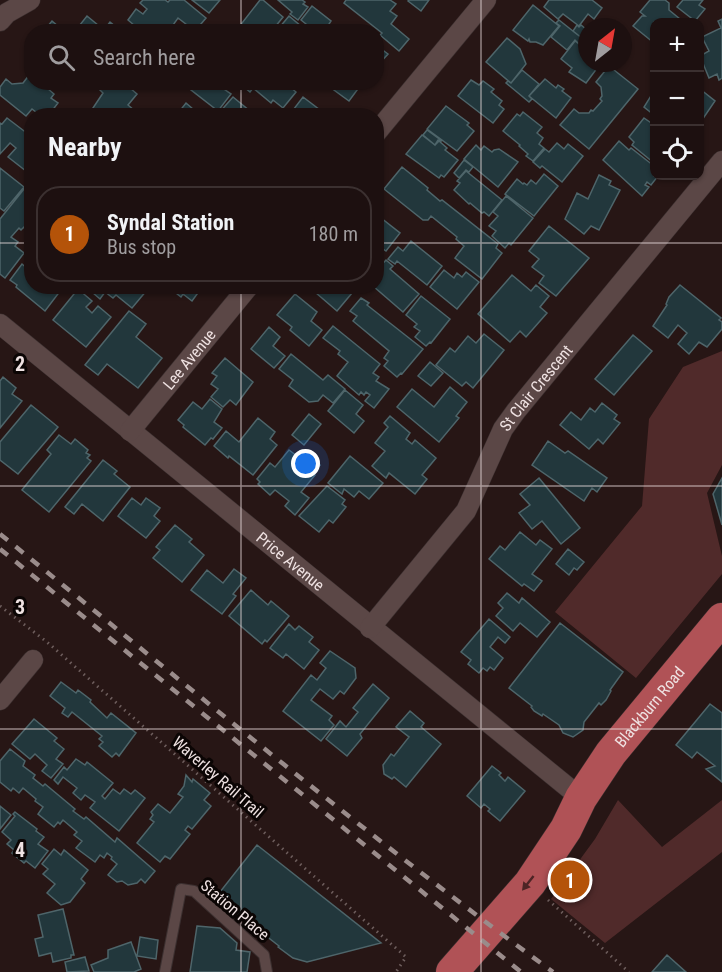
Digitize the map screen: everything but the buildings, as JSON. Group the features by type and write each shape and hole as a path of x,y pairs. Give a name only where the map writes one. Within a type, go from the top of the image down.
{"main road":[{"name":"Blackburn Road","path":"450,971 530,883 566,829 581,798 611,753 720,624"}],"street":[{"path":"0,21 7,13 30,0"},
{"path":"384,123 486,0"},
{"name":"St Clair Crescent","path":"370,628 466,511 503,429 516,411 722,161"},
{"name":"Lee Avenue","path":"130,431 242,294"},
{"name":"Price Avenue","path":"0,324 581,798"},
{"path":"0,700 33,660"}],"lane":[{"name":"Station Place","path":"165,972 181,889 194,891 264,955 267,972"}],"path":[{"name":"Waverley Rail Trail","path":"0,606 46,642 406,957 396,972"},
{"path":"546,898 629,972"}],"shaded area":[{"path":"722,351 722,465 707,493 722,556 722,574 636,678 555,612 642,506 649,419 683,367"},
{"path":"618,800 662,847 722,800 722,852 605,943 551,899 595,839"}],"railway":[{"path":"0,534 412,866 553,972"},
{"path":"0,549 521,972"}],"place":[{"name":"Syndal Station","path":"570,880"}]}
